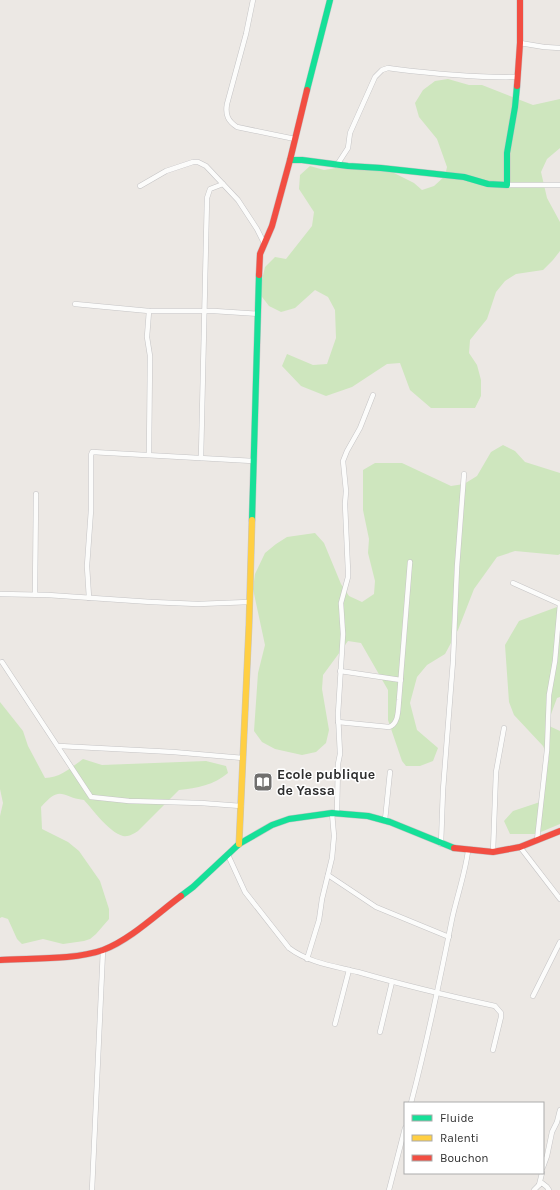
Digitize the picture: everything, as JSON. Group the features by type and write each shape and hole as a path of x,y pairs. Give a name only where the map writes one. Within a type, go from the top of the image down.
{"street":[{"path":"253,0 246,34 225,111 231,123 237,127 295,139"},
{"path":"239,844 249,602 260,254 272,226 330,0"},
{"path":"507,184 507,153 515,107 520,43 520,0"},
{"path":"520,43 560,48"},
{"path":"337,165 348,148 350,133 375,78 382,70 388,68 443,75 517,77"},
{"path":"290,160 307,160 337,165 464,177 488,184 560,185"},
{"path":"140,186 166,171 193,162 198,162 206,166 238,200 257,229 264,243"},
{"path":"201,458 207,198 210,189 223,184"},
{"path":"76,304 149,310 258,314"},
{"path":"149,310 147,337 150,356 149,454"},
{"path":"307,959 319,920 322,899 334,850 338,764 340,754 338,722 343,634 341,603 348,577 345,504 346,490 343,461 360,428 373,395"},
{"path":"89,598 87,561 91,510 91,453 94,451 253,461"},
{"path":"441,844 443,790 453,661 456,575 464,474"},
{"path":"35,594 36,494"},
{"path":"338,722 391,727 397,720 410,562"},
{"path":"513,583 560,604 555,661 549,695 547,750 537,840"},
{"path":"0,594 35,594 198,604 249,602"},
{"path":"2,662 92,798 241,806"},
{"path":"340,671 401,680"},
{"path":"493,852 496,772 504,728"},
{"path":"58,746 243,758"},
{"path":"385,820 390,772"},
{"path":"0,960 77,956 103,950 122,941 193,887 239,844 272,825 289,819 335,813 368,816 385,820 455,849 468,851 493,852 520,847 560,831"},
{"path":"520,847 560,899"},
{"path":"411,1102 437,994 468,851"},
{"path":"228,855 242,887 266,921 296,954 307,959 437,994 495,1006 501,1017 493,1050"},
{"path":"328,875 376,907 449,937"},
{"path":"533,996 560,942"},
{"path":"92,1190 103,950"},
{"path":"336,1024 349,970"},
{"path":"380,1032 392,982"},
{"path":"544,1165 548,1156 552,1132 558,1122 560,1110"},
{"path":"389,1190 404,1132"},
{"path":"534,1190 539,1185 542,1174"},
{"path":"539,1185 542,1183 548,1190"}],"green space":[{"path":"448,79 469,85 482,85 533,105 560,99 560,148 547,159 541,172 547,198 560,222 560,251 543,270 516,274 505,281 496,292 487,319 470,340 469,353 477,365 481,380 481,396 475,408 431,408 410,390 400,363 387,364 352,387 326,396 301,386 282,366 287,354 313,365 327,364 336,338 335,310 328,297 315,290 295,308 281,312 269,306 259,293 265,267 275,257 286,259 312,226 314,212 299,189 300,175 310,166 324,170 348,166 390,171 414,183 422,190 434,186 445,176 447,167 437,139 419,117 415,103 423,90 435,81"},
{"path":"503,445 515,451 525,462 560,473 560,554 515,551 497,557 474,589 458,630 445,654 427,665 417,677 410,703 417,730 438,748 433,761 420,766 406,766 402,761 388,720 388,690 361,643 348,641 323,675 322,689 329,730 326,743 316,752 302,755 275,749 262,742 254,731 258,673 265,645 253,589 255,574 265,553 287,537 315,533 324,543 341,584 349,596 362,602 374,594 375,581 368,553 369,539 363,510 363,470 375,463 402,463 451,486 464,484 477,476 491,452"},
{"path":"557,607 560,608 560,697 557,698 547,725 560,731 560,824 536,834 510,834 504,821 513,811 540,802 543,775 549,759 543,746 514,715 509,702 505,645 519,621"},
{"path":"0,702 23,731 28,746 45,778 50,778 61,774 83,759 102,765 206,761 226,766 228,773 223,777 199,787 179,790 138,831 129,836 123,836 112,830 84,800 57,794 41,807 42,829 68,842 79,851 100,881 109,909 109,919 90,939 63,944 43,939 22,944 17,939 8,919 2,917 0,918 0,816 3,803 0,789"}],"traffic: fast":[{"path":"307,90 330,0"},
{"path":"290,160 464,177 488,184 507,185 507,153 517,86"},
{"path":"252,520 259,275"},
{"path":"181,896 193,887 239,844 272,825 289,819 332,813 368,816 390,822 454,848"}],"traffic: slow":[{"path":"239,844 249,625 252,520"}],"traffic: jam":[{"path":"517,86 520,43 520,0"},
{"path":"259,275 260,254 272,226 307,90"},
{"path":"454,848 493,852 520,847 560,831"},
{"path":"0,960 79,956 103,950 113,946 144,926 181,896"}],"place":[{"name":"Ecole publique de Yassa","path":"263,782"}]}
